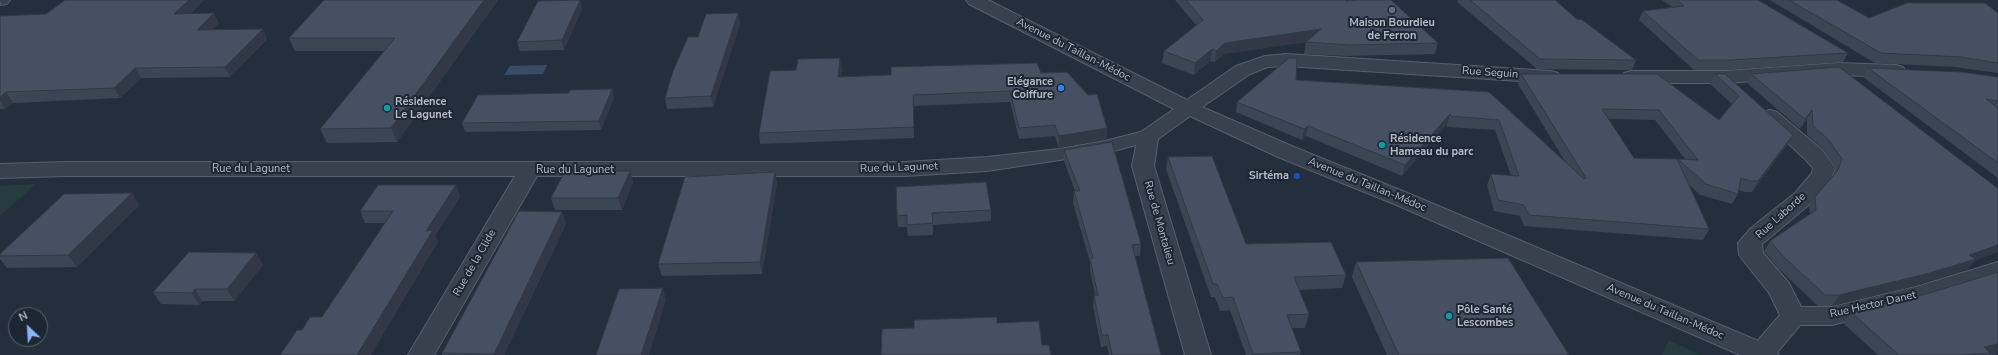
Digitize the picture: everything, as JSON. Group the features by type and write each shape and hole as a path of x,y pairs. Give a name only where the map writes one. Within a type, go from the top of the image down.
{"street":[{"name":"Avenue du Taillan-Médoc","path":"975,0 1188,108 1286,152 1402,199 1764,354"},
{"name":"Rue Seguin","path":"1188,108 1243,70 1265,62 1286,60 1549,77 1572,77"},
{"path":"1841,61 1860,87"},
{"path":"1610,77 1726,77 1841,61 1871,69 1917,72"},
{"name":"Rue Laborde","path":"1726,77 1814,155 1824,168 1823,174 1803,198 1759,233 1750,244 1751,255 1780,289 1793,316"},
{"path":"1148,136 1188,108"},
{"name":"Rue du Lagunet","path":"0,171 65,169 905,169 987,164 1059,155 1106,147 1148,136"},
{"name":"Rue de Montalieu","path":"1148,136 1143,166 1198,355"},
{"name":"Rue de la Clide","path":"421,355 528,170"},
{"name":"Rue Hector Danet","path":"1793,316 1832,316 1921,294 1998,270"},
{"path":"1764,354 1793,316"}],"green space":[{"path":"36,184 0,216 0,186"},
{"path":"1669,340 1700,355 1662,355"}],"water":[{"path":"547,65 543,74 504,75 510,66"}],"building":[{"path":"65,0 189,0 174,14 214,13 197,30 263,29 225,67 135,68 114,88 6,92 0,97 0,16 46,14"},
{"path":"324,0 484,0 391,128 320,129 395,38 289,38"},
{"path":"580,0 562,40 517,42 538,1"},
{"path":"1186,0 1391,0 1438,43 1350,45 1306,42 1321,29 1225,43 1216,51 1212,49 1195,63 1164,51 1203,20"},
{"path":"1470,0 1555,0 1578,20 1581,19 1636,60 1540,59"},
{"path":"1677,0 1758,0 1848,53 1730,60 1698,60 1643,11 1684,6"},
{"path":"1789,0 1837,0 1869,18 1907,3 1985,3 1998,13 1998,63 1961,57 1881,53"},
{"path":"738,13 711,96 665,98 673,71 688,37 698,37 706,14"},
{"path":"840,58 838,77 891,75 891,67 1037,63 1041,73 1067,72 1088,95 1097,94 1107,128 1059,136 1055,125 1019,128 1010,91 913,95 914,127 759,133 770,71 796,70 798,59"},
{"path":"1289,58 1297,58 1296,80 1489,92 1584,179 1586,178 1521,74 1657,74 1719,120 1739,96 1715,74 1725,74 1793,135 1758,181 1750,181 1741,178 1738,194 1706,184 1678,159 1698,160 1659,110 1602,109 1634,158 1677,159 1709,229 1529,215 1524,205 1498,200 1491,174 1519,176 1499,120 1451,116 1450,114 1405,165 1308,126 1304,129 1237,102"},
{"path":"1839,67 1998,188 1998,245 1969,255 1976,259 1926,274 1839,295 1825,295 1784,257 1770,241 1816,210 1815,197 1838,170 1842,159 1829,140 1813,126 1812,110 1805,119 1751,74"},
{"path":"1868,68 1961,72 1998,77 1998,101 1986,99 1998,108 1998,163"},
{"path":"612,89 599,121 462,123 478,95 569,93 570,90"},
{"path":"1112,142 1141,244 1132,245 1161,355 1112,355 1108,335 1102,335 1094,295 1098,295 1090,259 1093,258 1074,191 1080,191 1064,150"},
{"path":"1212,156 1246,244 1331,242 1346,275 1294,277 1309,314 1287,315 1301,352 1253,354 1233,297 1223,298 1217,284 1213,284 1168,157"},
{"path":"565,171 630,171 618,198 551,198"},
{"path":"775,172 760,262 658,264 685,177"},
{"path":"986,182 991,210 932,213 933,223 907,225 907,215 897,216 896,187"},
{"path":"378,185 456,185 426,231 433,230 357,355 280,355 297,330 302,330 310,317 322,317 393,211 360,211"},
{"path":"132,193 68,255 0,256 0,254 64,194"},
{"path":"519,211 562,212 494,354 442,353"},
{"path":"189,252 256,253 227,289 195,289 192,293 153,292"},
{"name":"Pôle Santé Lescombes","path":"1508,258 1569,355 1399,355 1356,262"},
{"path":"1998,272 1998,344 1984,347 1990,353 1961,355 1899,355 1851,312 1930,293"},
{"path":"663,288 641,355 596,355 619,289"},
{"path":"997,317 997,323 1039,321 1042,345 1049,345 1051,355 881,355 882,329 914,328 914,320"}],"place":[{"name":"Maison Bourdieu de Ferron","path":"1392,10"},
{"name":"Elégance Coiffure","path":"1061,88"},
{"name":"Résidence Le Lagunet","path":"387,108"},
{"name":"Résidence Hameau du parc","path":"1382,145"},
{"name":"Sirtéma","path":"1297,176"},
{"name":"Pôle Santé Lescombes","path":"1449,316"}]}
